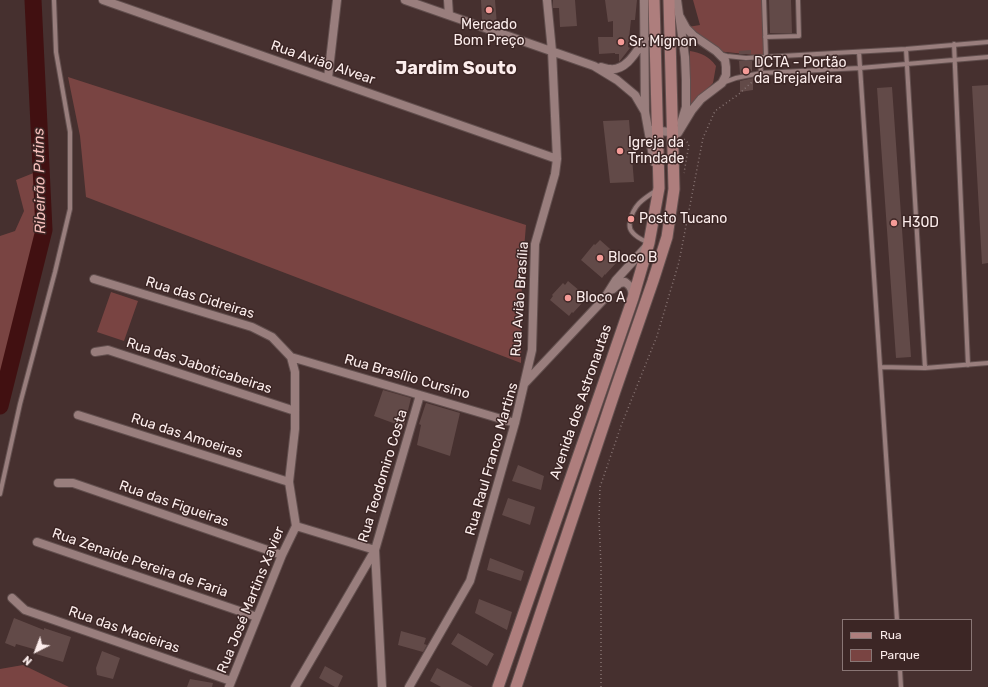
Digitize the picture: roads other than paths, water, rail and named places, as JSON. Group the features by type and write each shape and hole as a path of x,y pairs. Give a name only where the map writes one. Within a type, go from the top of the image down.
{"main road":[{"name":"Avenida dos Astronautas","path":"498,687 596,407 633,298 649,243 659,188 653,130 649,14 654,0"},
{"name":"Avenida dos Astronautas","path":"516,687 667,237 674,189 673,159 676,133 669,0"}],"street":[{"name":"Rua Avião Alvear","path":"103,0 556,158"},
{"path":"328,78 337,0"},
{"path":"405,0 594,66 612,70 627,63 645,38"},
{"path":"448,0 449,16"},
{"name":"Rua Avião Brasília","path":"524,384 532,350 535,244 555,174 556,158 552,51 547,0"},
{"path":"644,0 649,14 645,38 645,112"},
{"path":"676,133 686,107 685,57 677,0"},
{"path":"649,14 669,14 680,17 686,28 694,36 716,51 725,60 726,75 722,83 701,99 676,133"},
{"path":"594,66 617,80 635,95 653,130 676,133"},
{"name":"Rua Raul Franco Martins","path":"409,687 470,581 515,423 524,384 604,298 616,280 649,243"},
{"name":"Rua das Cidreiras","path":"94,279 252,327 272,337 291,357"},
{"path":"604,298 620,283 625,282 632,289 633,298"},
{"name":"Rua das Jaboticabeiras","path":"95,352 108,350 295,411"},
{"name":"Rua Brasílio Cursino","path":"291,357 515,423"},
{"name":"Rua José Martins Xavier","path":"230,684 282,555 296,526 289,482 295,428 295,372 291,357"},
{"name":"Rua Teodomiro Costa","path":"295,687 375,550 420,395"},
{"name":"Rua das Amoeiras","path":"78,414 289,482"},
{"name":"Rua das Figueiras","path":"58,483 73,483 282,555"},
{"path":"296,526 375,550 382,687"},
{"name":"Rua Zenaide Pereira de Faria","path":"37,542 257,617"},
{"name":"Rua das Macieiras","path":"12,598 25,610 230,684"}],"lane":[{"path":"0,494 20,404 70,209 70,132 56,52 54,0"},
{"path":"764,0 766,57"},
{"path":"765,37 799,36 798,0"},
{"path":"716,51 728,56 746,58 906,49 988,42"},
{"path":"954,44 968,365"},
{"path":"906,49 925,368"},
{"path":"859,52 897,619"},
{"path":"760,57 761,73"},
{"path":"722,83 736,78 761,73 860,68 988,57"},
{"path":"649,243 633,234 629,226 632,214 637,204 659,188"},
{"path":"880,367 925,368 988,363"},
{"path":"900,671 901,687"}],"waterway":[{"name":"Ribeirão Putins","path":"0,406 44,230 33,0"}],"place":[{"name":"Mercado Bom Preço","path":"489,10"},
{"name":"Sr. Mignon","path":"621,42"},
{"name":"DCTA - Portão da Brejalveira","path":"746,71"},
{"name":"Igreja da Trindade","path":"620,151"},
{"name":"Posto Tucano","path":"631,219"},
{"name":"H30D","path":"894,223"},
{"name":"Bloco B","path":"600,258"},
{"name":"Bloco A","path":"568,298"}],"district":[{"name":"Jardim Souto","path":"456,69"}]}
